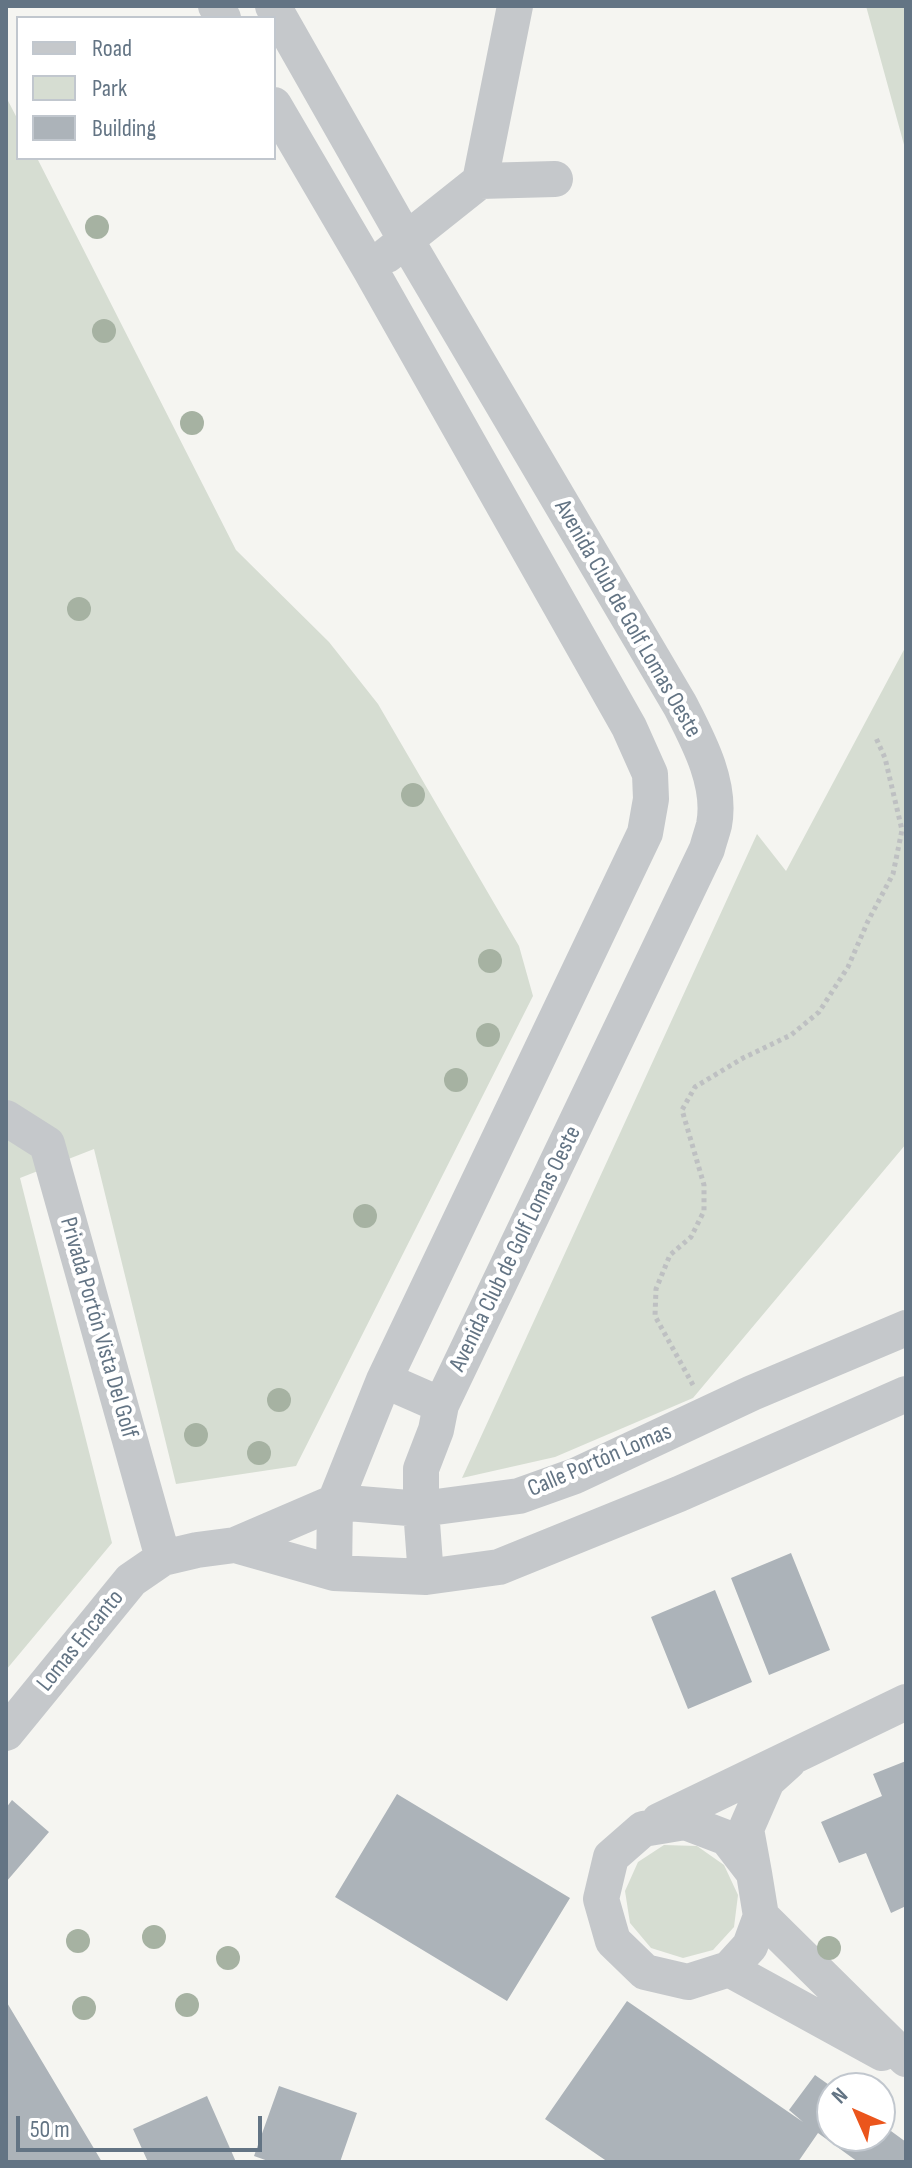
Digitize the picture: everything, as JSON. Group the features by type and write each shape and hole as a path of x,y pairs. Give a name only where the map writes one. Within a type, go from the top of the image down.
{"street":[{"name":"Avenida Club de Golf Lomas Oeste","path":"273,6 406,240 680,705 707,765 715,802 714,823 707,849 441,1405 436,1430 421,1469 426,1577"},
{"path":"480,181 515,6"},
{"name":"Avenida Club de Golf Lomas Oeste","path":"276,108 629,727 650,774 651,799 645,833 384,1380 335,1502 334,1573"},
{"path":"370,269 480,181 555,179"},
{"name":"Privada Portón Vista Del Golf","path":"6,1118 47,1144 163,1558"},
{"name":"Calle Portón Lomas","path":"163,1558 235,1545 335,1502 421,1509 519,1496 575,1476 838,1355 906,1328"},
{"path":"384,1380 441,1405"},
{"name":"Calle Portón Lomas","path":"235,1545 334,1573 426,1577 499,1567 679,1494 906,1394"},
{"name":"Lomas Encanto","path":"6,1733 131,1580 163,1558"},
{"path":"795,1756 767,1781 746,1829 761,1916 750,1946 729,1969 688,1982 645,1972 613,1941 601,1899 611,1857 643,1829 906,1702"},
{"path":"643,1829 685,1822 727,1838 754,1873"},
{"path":"761,1916 906,2059"},
{"path":"729,1969 906,2066"}],"path":[{"path":"709,1414 655,1316 656,1289 670,1255 691,1237 704,1211 704,1185 682,1110 695,1087 743,1058 791,1035 819,1012 848,967 893,874 902,830 885,758 876,738"}],"green space":[{"path":"866,6 906,6 906,152"},
{"path":"6,97 16,116 16,160 38,160 236,550 329,642 378,704 519,946 533,996 296,1466 176,1484 94,1149 20,1178 112,1543 6,1670"},
{"path":"906,646 906,1144 693,1398 555,1457 462,1478 757,834 786,871"},
{"path":"664,1845 697,1846 724,1865 738,1895 734,1927 713,1950 683,1958 651,1948 630,1923 625,1891 638,1862"}],"building":[{"path":"791,1553 830,1650 769,1675 731,1578"},
{"path":"715,1590 752,1682 688,1709 651,1617"},
{"path":"906,1761 906,1906 891,1913 866,1853 839,1863 821,1822 882,1796 873,1774"},
{"path":"397,1794 570,1898 507,2001 335,1897"},
{"path":"12,1800 49,1832 6,1882 6,1808"},
{"path":"6,2001 102,2162 6,2162"},
{"path":"627,2001 803,2122 789,2110 816,2076 816,2136 798,2162 608,2162 545,2119"},
{"path":"279,2086 357,2113 340,2162 271,2162 254,2156"},
{"path":"207,2096 236,2162 148,2162 133,2129"},
{"path":"896,2135 906,2142 906,2162 858,2162 844,2152 896,2152"}]}
